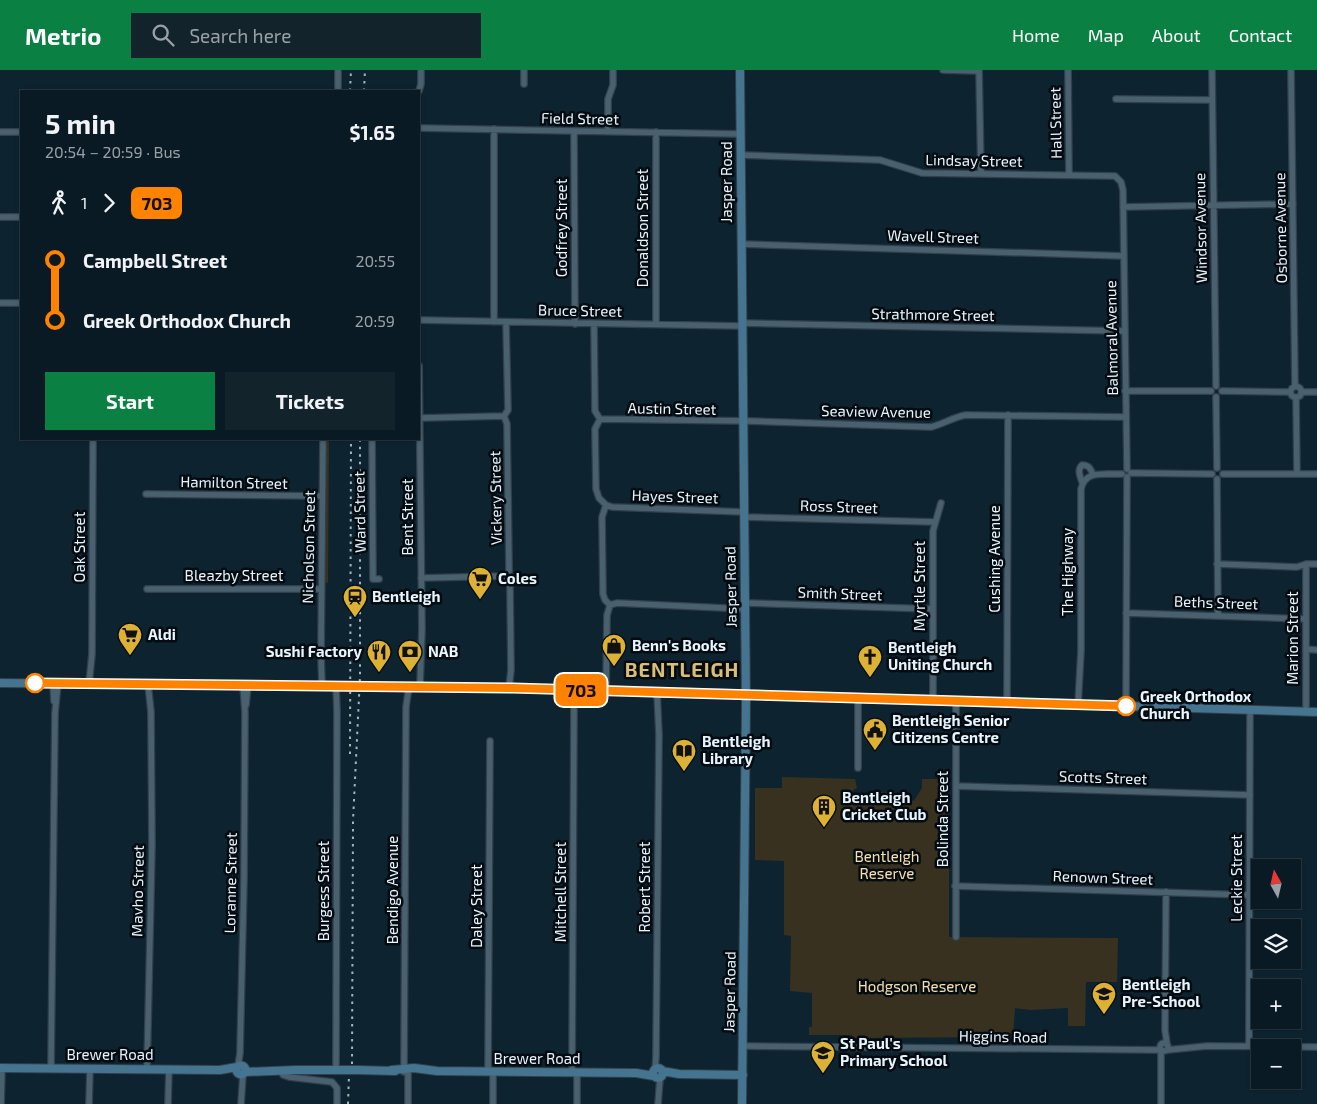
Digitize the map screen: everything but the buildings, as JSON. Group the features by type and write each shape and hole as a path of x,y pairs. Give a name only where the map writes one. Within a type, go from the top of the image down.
{"main road":[{"name":"Jasper Road","path":"740,70 746,606 742,1104"},
{"path":"0,683 340,685 606,690 1317,712"},
{"name":"Brewer Road","path":"1,1068 260,1071 392,1070 428,1073 437,1071 743,1075"}],"street":[{"path":"338,70 338,90"},
{"path":"419,90 421,70"},
{"path":"524,70 524,84"},
{"path":"608,131 608,100 613,85 613,70"},
{"path":"944,70 979,70 981,174"},
{"name":"Hall Street","path":"1068,70 1069,175"},
{"name":"Windsor Avenue","path":"1212,70 1216,386"},
{"name":"Osborne Avenue","path":"1291,70 1296,386"},
{"path":"1116,99 1212,100"},
{"name":"Field Street","path":"420,128 740,134"},
{"path":"494,129 494,322"},
{"name":"Godfrey Street","path":"574,131 575,324"},
{"path":"0,132 20,132"},
{"name":"Donaldson Street","path":"656,132 656,324"},
{"name":"Lindsay Street","path":"740,155 880,160 922,174 1115,176 1121,182 1124,206"},
{"path":"1124,206 1293,204"},
{"name":"Balmoral Avenue","path":"1124,206 1127,473 1126,706"},
{"path":"0,217 20,217"},
{"name":"Wavell Street","path":"741,244 1124,256"},
{"path":"0,303 20,303"},
{"name":"Bruce Street","path":"420,320 506,323 742,325"},
{"name":"Vickery Street","path":"506,323 508,410 504,416 507,424 509,567 508,572 504,576 508,579 510,586 511,688"},
{"path":"594,324 595,411 600,419 595,429 596,489 599,498 606,505 602,517 603,594 605,600 610,605 607,615 606,690"},
{"name":"Strathmore Street","path":"742,325 1124,331"},
{"path":"1211,391 1216,386 1220,387 1222,391"},
{"path":"1290,392 1291,388 1296,386 1300,388 1301,392"},
{"path":"1126,391 1211,391"},
{"path":"1211,391 1213,396 1216,397 1217,468"},
{"path":"1222,391 1290,392 1291,395 1296,397"},
{"path":"1216,397 1220,396 1222,391"},
{"path":"1301,392 1317,392"},
{"path":"1296,397 1301,392"},
{"path":"1296,397 1297,474"},
{"name":"Seaview Avenue","path":"743,422 931,427 944,424 957,416 966,415 1126,417"},
{"name":"Cushing Avenue","path":"1007,703 1008,415"},
{"path":"420,421 504,416"},
{"name":"Austin Street","path":"600,419 743,422"},
{"name":"Oak Street","path":"92,440 92,684"},
{"name":"Nicholson Street","path":"320,685 323,440"},
{"name":"Ward Street","path":"372,440 373,579 379,579"},
{"name":"Bent Street","path":"419,440 422,686"},
{"path":"1082,482 1079,473 1082,466 1086,465 1090,468 1094,475"},
{"path":"1217,468 1222,470 1223,474"},
{"path":"1212,474 1212,470 1217,468"},
{"path":"1082,482 1087,476 1094,475 1127,473 1212,474"},
{"path":"1212,474 1212,477 1217,480"},
{"path":"1223,474 1317,474"},
{"path":"1217,480 1223,474"},
{"path":"1217,480 1218,616"},
{"name":"The Highway","path":"1078,705 1081,651 1082,482"},
{"name":"Hamilton Street","path":"146,494 322,496"},
{"name":"Myrtle Street","path":"933,700 933,531 934,522 942,503"},
{"name":"Hayes Street","path":"606,505 612,507 744,514"},
{"name":"Ross Street","path":"744,514 934,522"},
{"path":"1218,564 1297,567 1306,564 1317,564"},
{"name":"Marion Street","path":"1306,564 1306,712"},
{"path":"421,578 504,576"},
{"name":"Bleazby Street","path":"147,588 321,589"},
{"name":"Smith Street","path":"610,605 616,603 933,609"},
{"name":"Beths Street","path":"1126,613 1306,619"},
{"path":"1306,649 1317,650"},
{"path":"51,1068 56,683"},
{"name":"Mavho Street","path":"147,1069 152,845 151,684"},
{"name":"Loranne Street","path":"241,1104 245,685"},
{"name":"Burgess Street","path":"336,1070 337,711 340,685"},
{"name":"Bendigo Avenue","path":"407,686 406,1071 408,1104"},
{"name":"Mitchell Street","path":"575,690 574,1073 577,1104"},
{"name":"Robert Street","path":"658,1104 656,1058 659,692"},
{"path":"858,699 858,768"},
{"name":"Bolinda Street","path":"956,701 956,937"},
{"name":"Leckie Street","path":"1249,1046 1250,710"},
{"name":"Daley Street","path":"490,740 491,1072 493,1104"},
{"name":"Scotts Street","path":"956,786 1250,794"},
{"name":"Renown Street","path":"955,886 1249,895"},
{"path":"1161,1104 1165,1030 1166,892"},
{"name":"Higgins Road","path":"743,1046 1114,1050 1186,1046 1317,1047"},
{"path":"1,1068 1,1104"},
{"path":"89,1104 90,1069"},
{"path":"168,1104 169,1069"},
{"path":"281,1071 283,1075 289,1077 332,1082 337,1088 337,1104"}],"green space":[{"path":"326,440 329,440 328,583 325,582"},
{"path":"782,777 855,779 857,788 853,790 853,799 856,803 870,795 885,792 899,794 914,801 922,788 922,779 949,779 949,937 1118,938 1117,982 1086,982 1085,1026 1068,1026 1068,1008 1030,1010 1015,1008 1013,1037 852,1038 852,1035 809,1035 809,1027 812,1027 812,993 790,991 791,936 784,935 784,861 755,860 755,788 782,788"}],"railway":[{"path":"350,90 351,70"},
{"path":"364,90 365,70"},
{"path":"350,754 351,440"},
{"path":"352,1064 353,821 360,677 360,440"},
{"path":"348,1104 349,1075"}],"bus line":[{"name":"703","path":"35,683 513,688 1126,706"}],"place":[{"name":"Coles","path":"480,600"},
{"name":"Bentleigh","path":"355,618"},
{"name":"Aldi","path":"130,656"},
{"name":"Benn's Books","path":"614,667"},
{"name":"Sushi Factory","path":"379,673"},
{"name":"NAB","path":"410,673"},
{"name":"Bentleigh Uniting Church","path":"870,678"},
{"name":"Greek Orthodox Church","path":"1126,706"},
{"name":"Bentleigh Senior Citizens Centre","path":"875,751"},
{"name":"Bentleigh Library","path":"684,772"},
{"name":"Bentleigh Cricket Club","path":"824,828"},
{"name":"Bentleigh Pre-School","path":"1104,1015"},
{"name":"St Paul's Primary School","path":"823,1074"}],"district":[{"name":"BENTLEIGH","path":"682,670"}],"park label":[{"name":"Bentleigh Reserve","path":"887,866"},
{"name":"Hodgson Reserve","path":"917,987"}]}
